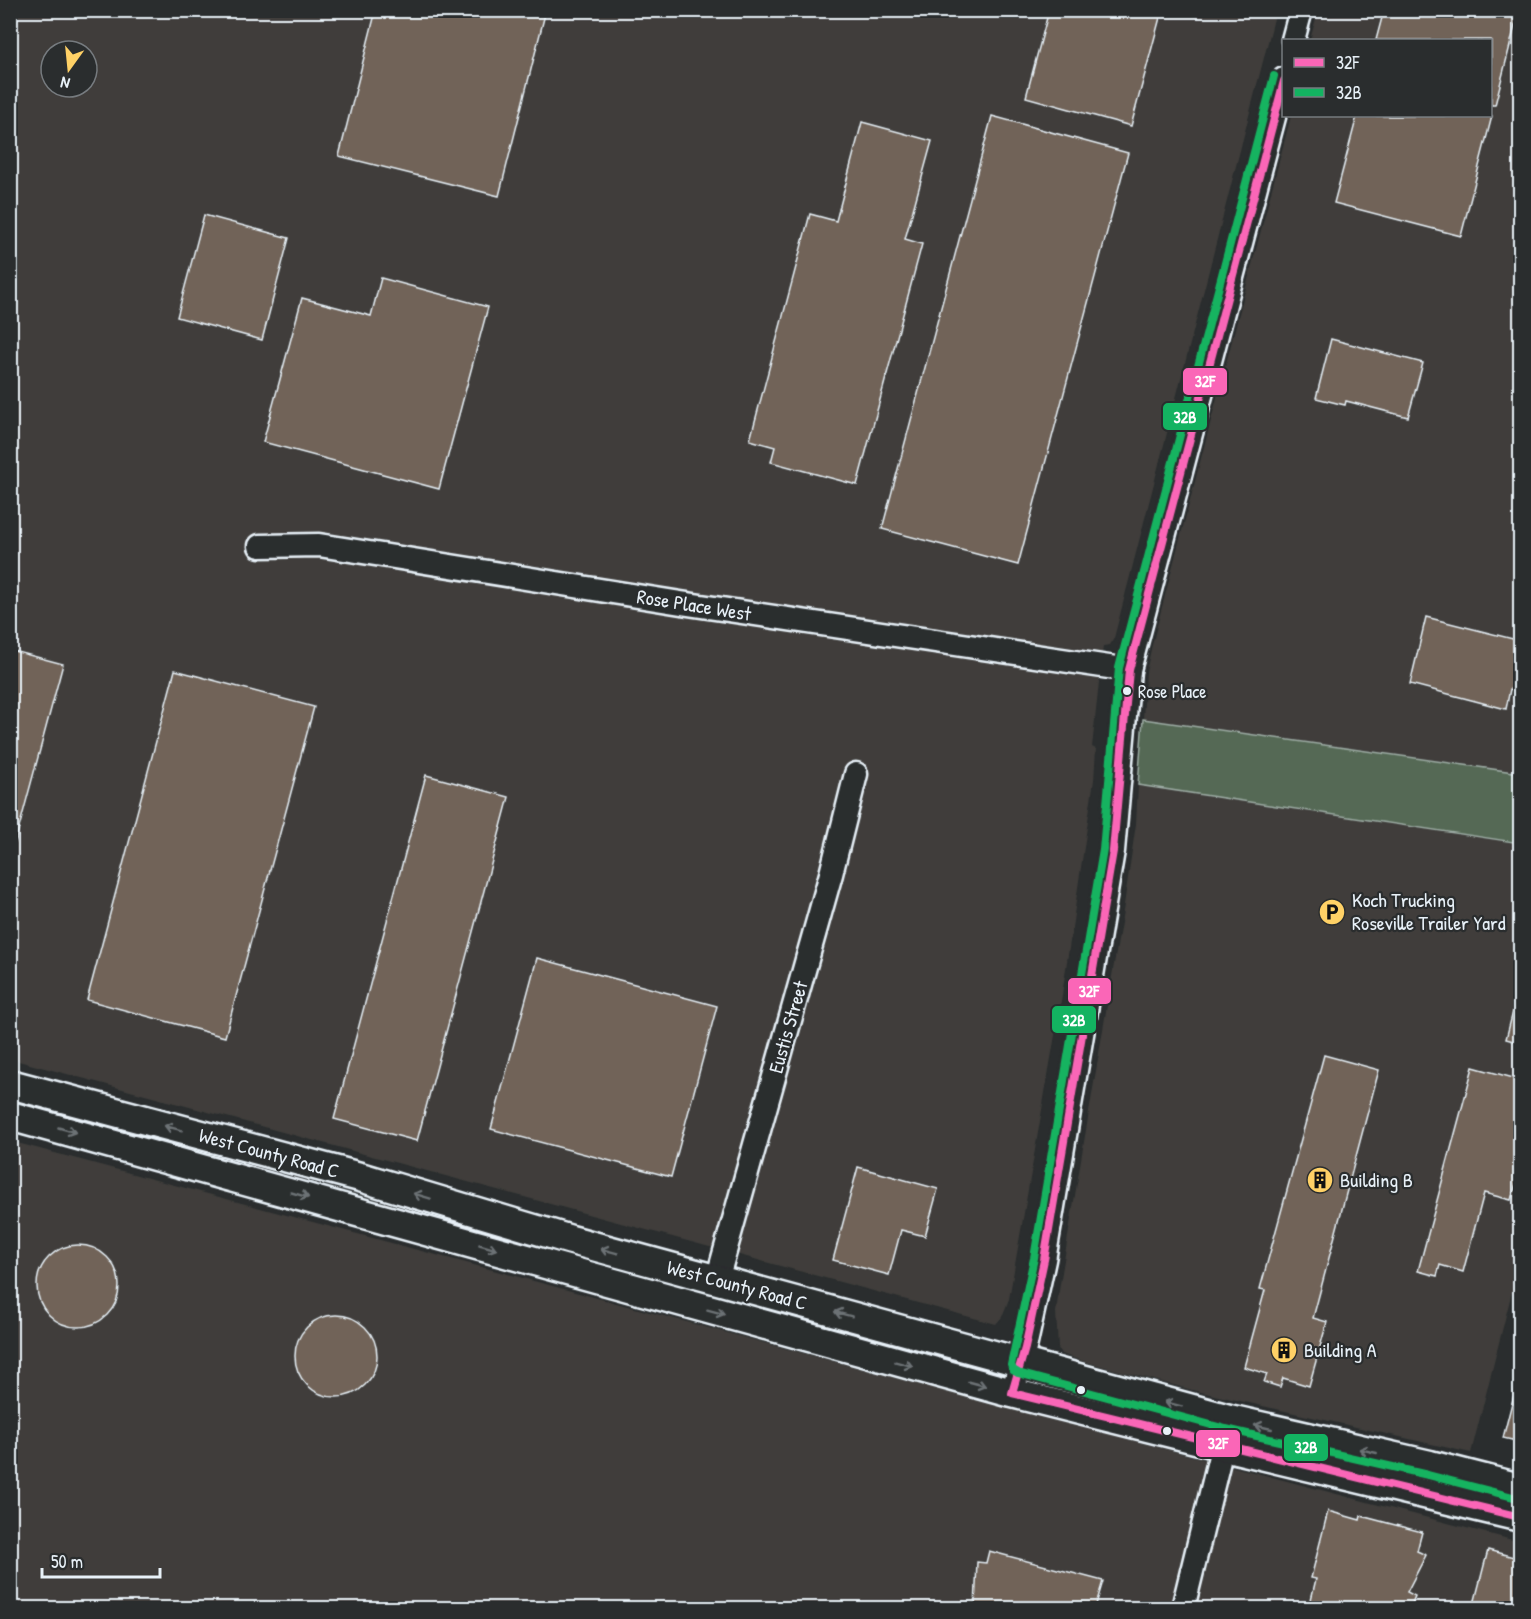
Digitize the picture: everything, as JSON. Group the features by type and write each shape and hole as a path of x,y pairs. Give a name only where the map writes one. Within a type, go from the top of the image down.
{"main road":[{"name":"West County Road C","path":"10,1084 360,1177 572,1240 1229,1419 1521,1488"},
{"name":"West County Road C","path":"10,1116 1012,1393 1521,1517"}],"street":[{"path":"1293,39 1301,10"},
{"path":"1012,1393 1046,1251 1113,851 1129,670 1282,87"},
{"name":"Rose Place West","path":"260,546 319,545 669,601 1129,670"},
{"name":"Eustis Street","path":"717,1280 831,874 856,774"},
{"path":"1183,1608 1229,1419"}],"shaded area":[{"path":"10,11 1276,11 1114,638 1110,645 1103,646 1092,747 1096,749 1094,780 1062,995 1009,1299 1002,1317 996,1324 11,1059"},
{"path":"1318,11 1520,11 1520,773 1143,719 1146,672 1152,645 1291,117 1492,117 1492,39 1310,39"},
{"path":"1138,785 1520,843 1520,1260 1471,1453 1192,1390 1082,1361 1061,1354 1058,1348 1056,1312 1124,905 1136,824"},
{"path":"10,1141 1520,1542 1520,1608 11,1608"}],"green space":[{"path":"1143,719 1520,773 1520,843 1138,785"}],"building":[{"path":"376,10 546,10 499,196 339,156"},
{"path":"1049,10 1162,10 1131,126 1026,97"},
{"path":"1384,10 1519,10 1495,105 1492,105 1492,39 1376,39"},
{"path":"992,116 1128,153 1018,565 882,529"},
{"path":"1357,117 1492,117 1461,236 1334,203"},
{"path":"862,122 932,141 905,239 922,244 857,485 771,462 775,447 750,440 810,214 836,221"},
{"path":"204,215 289,238 262,340 177,317"},
{"path":"381,278 488,307 439,489 263,442 302,298 371,316"},
{"path":"1331,339 1423,363 1408,417 1346,401 1345,405 1316,398"},
{"path":"1426,617 1521,641 1521,691 1510,689 1506,709 1410,684"},
{"path":"10,650 63,664 15,843 10,842"},
{"path":"175,670 314,707 225,1037 87,1000"},
{"path":"426,775 509,797 417,1141 334,1119"},
{"path":"537,958 717,1006 671,1177 491,1129"},
{"path":"1516,1000 1521,1001 1521,1043 1506,1039"},
{"name":"Building B","path":"1324,1055 1379,1070 1313,1318 1327,1322 1309,1386 1283,1378 1280,1387 1264,1382 1267,1374 1244,1367 1265,1290 1260,1289"},
{"path":"1473,1067 1521,1080 1521,1167 1511,1200 1484,1193 1463,1272 1440,1265 1437,1276 1418,1271"},
{"path":"858,1167 938,1189 925,1236 901,1230 889,1275 833,1260"},
{"path":"78,1245 94,1248 107,1257 116,1270 119,1286 116,1302 107,1315 94,1324 78,1327 62,1324 49,1315 40,1302 37,1286 40,1270 49,1257 62,1248"},
{"path":"336,1315 352,1318 365,1327 374,1340 377,1356 374,1372 365,1385 352,1394 336,1397 320,1394 307,1385 298,1372 295,1356 298,1340 307,1327 320,1318"},
{"path":"1516,1387 1521,1387 1521,1442 1503,1438"},
{"path":"1328,1511 1360,1520 1361,1516 1422,1532 1417,1551 1426,1555 1407,1592 1415,1596 1410,1608 1309,1608 1316,1579 1311,1578"},
{"path":"1488,1550 1521,1559 1521,1608 1473,1608"},
{"path":"989,1551 1103,1581 1095,1608 975,1608 977,1562 986,1563"}],"transit line":[{"name":"32B","path":"1274,76 1119,668 1103,850 1034,1258 1011,1365 1018,1373 1226,1429 1428,1475 1517,1498"},
{"name":"32F","path":"1282,89 1129,670 1113,851 1044,1260 1025,1348 1012,1393 1520,1517"}],"place":[{"name":"Rose Place","path":"1127,691"},
{"name":"Koch Trucking Roseville Trailer Yard","path":"1332,912"},
{"name":"Building B","path":"1320,1180"},
{"name":"Building A","path":"1284,1350"}]}
